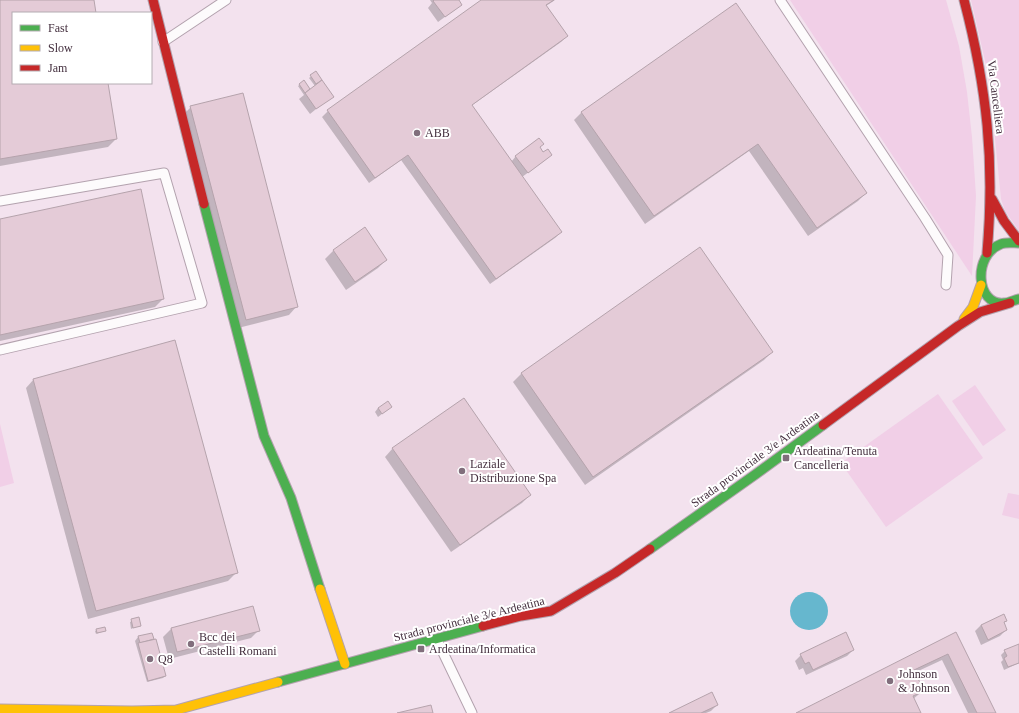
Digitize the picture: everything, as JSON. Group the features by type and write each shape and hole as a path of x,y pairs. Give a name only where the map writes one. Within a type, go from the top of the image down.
{"main road":[{"path":"153,0 162,42 264,436 291,498 345,664"},
{"name":"Via Cancelliera","path":"964,0 975,42 986,99 992,199 987,252"},
{"name":"Via Cancelliera","path":"992,199 1005,224 1019,242"},
{"path":"958,326 973,307 981,285 981,270 987,252 998,244 1006,242 1019,242"},
{"path":"981,285 985,294 990,299 997,303 1010,303 1019,308"},
{"path":"958,326 980,312 1019,299"},
{"name":"Strada provinciale 3/e Ardeatina","path":"0,709 122,712 176,710 522,616 551,611 614,574 958,326"}],"street":[{"path":"162,42 226,0"},
{"path":"780,0 948,255 946,285"},
{"path":"0,201 164,172 202,303 0,350"},
{"path":"437,640 472,713"}],"shaded area":[{"path":"790,0 946,0 959,46 967,92 972,137 976,196 972,276"},
{"path":"971,0 1019,0 1019,231 1005,211 1001,199 989,78"},
{"path":"975,385 1006,430 983,446 952,401"},
{"path":"938,394 983,458 886,527 841,463"},
{"path":"0,424 14,483 0,487"},
{"path":"1008,493 1019,495 1019,519 1002,515"}],"water":[{"path":"805,592 813,592 823,597 827,604 827,618 823,625 813,630 805,630 795,625 793,622 790,615 790,607 795,597 798,595"}],"building":[{"path":"0,0 94,0 96,12 12,12 12,84 108,84 117,139 0,159"},
{"path":"459,0 462,5 445,17 433,1"},
{"name":"ABB","path":"481,0 554,0 546,5 568,36 472,105 562,232 496,279 408,155 375,178 327,110"},
{"path":"736,3 867,193 817,228 758,144 654,216 581,112"},
{"path":"316,71 322,80 316,84 310,75"},
{"path":"304,80 310,89 305,93 299,84"},
{"path":"322,80 334,97 316,109 305,93"},
{"path":"243,93 298,307 246,320 190,106"},
{"path":"539,138 544,144 540,147 543,152 548,149 552,155 528,173 515,156"},
{"path":"141,189 164,299 0,335 0,219"},
{"path":"365,227 387,260 355,282 333,250"},
{"path":"700,247 773,352 593,477 521,373"},
{"path":"175,340 238,573 96,611 33,379"},
{"name":"Laziale Distribuzione Spa","path":"464,398 531,495 460,545 392,448"},
{"path":"388,401 392,407 382,414 378,408"},
{"path":"253,606 260,631 177,652 171,628"},
{"path":"1004,614 1007,621 1004,622 1007,630 988,640 981,625"},
{"path":"139,617 141,626 133,628 131,619"},
{"path":"105,627 106,631 97,633 96,629"},
{"path":"846,632 854,650 813,670 809,662 805,664 800,654"},
{"name":"Johnson & Johnson","path":"956,632 996,713 977,713 948,654 914,670 924,691 913,696 921,713 796,713"},
{"path":"152,633 154,639 140,643 138,636"},
{"path":"156,639 166,676 148,681 138,643"},
{"path":"1019,644 1019,663 1008,667 1004,658 1007,656 1004,650"},
{"path":"712,692 718,705 701,713 669,713"},
{"path":"431,705 433,713 397,713"}],"traffic: fast":[{"path":"204,204 264,436 291,498 320,589"},
{"path":"1019,243 1003,243 992,250 985,258 981,279 983,289 988,297 995,302 1006,303 1019,299"},
{"path":"650,549 823,425"},
{"path":"278,682 483,626"}],"traffic: slow":[{"path":"964,319 973,307 981,285"},
{"path":"320,589 345,664"},
{"path":"0,709 132,711 176,710 278,682"}],"traffic: jam":[{"path":"153,0 204,204"},
{"path":"964,0 978,64 987,125 990,187 987,253"},
{"path":"992,199 1004,221 1019,241"},
{"path":"823,425 958,326 980,312 1010,303"},
{"path":"483,626 521,616 551,611 615,573 650,549"}],"place":[{"name":"ABB","path":"417,133"},
{"name":"Ardeatina/Tenuta Cancelleria","path":"786,458"},
{"name":"Laziale Distribuzione Spa","path":"462,471"},
{"name":"Bcc dei Castelli Romani","path":"191,644"},
{"name":"Ardeatina/Informatica","path":"421,649"},
{"name":"Q8","path":"150,659"},
{"name":"Johnson & Johnson","path":"890,681"}]}
